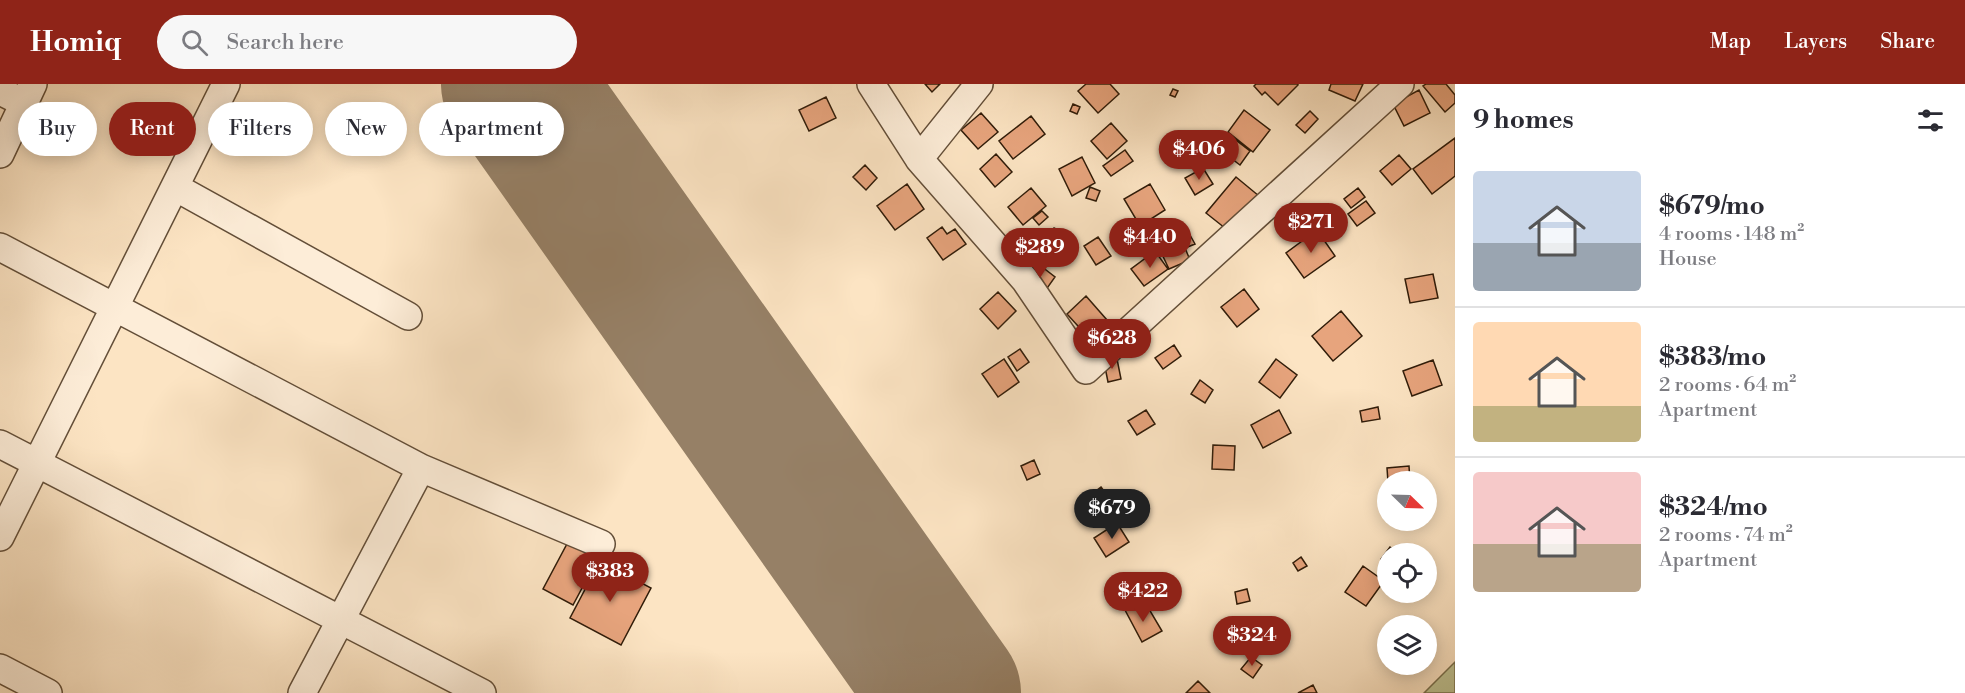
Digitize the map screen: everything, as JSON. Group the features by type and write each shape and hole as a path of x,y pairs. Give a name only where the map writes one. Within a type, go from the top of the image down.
{"street":[{"path":"0,537 226,84"},
{"path":"871,84 919,159 1025,280 1086,370 1400,84"},
{"path":"919,159 980,84"},
{"path":"0,91 29,94 0,154"},
{"path":"175,187 408,316"},
{"path":"0,247 421,468 601,544"},
{"path":"0,444 482,693"},
{"path":"302,693 421,468"},
{"path":"0,668 48,693"}],"green space":[{"path":"1455,662 1455,693 1424,693"}],"building":[{"path":"925,84 940,84 932,92"},
{"path":"1086,84 1110,84 1119,94 1098,113 1078,91"},
{"path":"1256,84 1298,85 1278,105 1265,92 1262,95 1254,86"},
{"path":"1331,84 1363,84 1355,101 1329,90"},
{"path":"1446,84 1455,95 1455,103 1445,112 1423,86"},
{"path":"1173,89 1178,91 1175,97 1170,95"},
{"path":"1419,90 1430,113 1404,126 1393,104"},
{"path":"826,97 836,118 809,131 799,110"},
{"path":"1073,104 1080,107 1077,114 1070,111"},
{"path":"1244,110 1270,130 1253,152 1228,132"},
{"path":"1310,111 1318,119 1305,133 1296,125"},
{"path":"981,113 998,132 978,149 961,130"},
{"path":"1031,116 1045,134 1013,159 999,141"},
{"path":"1111,123 1127,141 1107,159 1091,141"},
{"path":"1233,138 1250,151 1240,165 1223,152"},
{"path":"1455,138 1455,176 1432,194 1413,169"},
{"path":"1125,150 1133,161 1111,176 1103,166"},
{"path":"996,154 1012,172 995,187 980,169"},
{"path":"1399,155 1411,169 1392,185 1380,171"},
{"path":"1082,157 1095,183 1072,196 1059,169"},
{"path":"865,165 877,178 866,190 853,177"},
{"path":"1203,168 1213,184 1195,195 1185,178"},
{"path":"1236,177 1259,196 1230,232 1206,213"},
{"path":"907,184 924,209 895,230 877,206"},
{"path":"1150,184 1165,210 1140,226 1124,199"},
{"path":"1090,187 1100,191 1096,201 1086,198"},
{"path":"1031,188 1046,206 1023,225 1008,207"},
{"path":"1358,188 1365,197 1351,208 1344,199"},
{"path":"1366,201 1375,213 1357,226 1348,214"},
{"path":"1042,211 1048,217 1039,225 1033,218"},
{"path":"942,227 947,234 955,229 966,244 943,260 927,238"},
{"path":"1054,228 1070,236 1059,259 1042,251"},
{"path":"1317,230 1335,256 1304,278 1286,253"},
{"path":"1190,235 1195,244 1185,248 1190,260 1169,269 1159,248"},
{"path":"1098,237 1111,256 1096,265 1084,246"},
{"path":"1155,251 1168,269 1144,286 1131,269"},
{"path":"1037,263 1055,277 1043,294 1025,280"},
{"path":"1433,274 1438,298 1410,303 1405,279"},
{"path":"1244,289 1259,309 1237,327 1221,307"},
{"path":"998,292 1016,311 998,329 980,309"},
{"path":"1086,296 1107,320 1088,337 1067,314"},
{"path":"1341,311 1362,336 1333,361 1312,336"},
{"path":"1174,345 1181,356 1163,369 1155,358"},
{"path":"1020,349 1029,362 1017,371 1008,357"},
{"path":"1004,359 1019,382 998,397 982,374"},
{"path":"1117,359 1121,379 1108,382 1104,362"},
{"path":"1276,359 1297,375 1280,398 1259,382"},
{"path":"1433,360 1442,385 1412,396 1403,371"},
{"path":"1200,380 1213,390 1205,403 1191,394"},
{"path":"1378,407 1380,419 1362,422 1360,411"},
{"path":"1146,410 1155,424 1137,435 1128,421"},
{"path":"1279,410 1291,433 1263,448 1251,425"},
{"path":"1213,445 1235,446 1234,470 1212,469"},
{"path":"1034,460 1040,474 1027,480 1021,466"},
{"path":"1409,466 1409,471 1387,471 1387,468"},
{"path":"1101,487 1115,506 1102,516 1088,497"},
{"path":"1117,523 1129,542 1106,557 1094,538"},
{"path":"568,542 598,558 573,605 543,589"},
{"path":"1301,557 1307,566 1298,571 1293,563"},
{"path":"600,561 651,588 621,645 570,618"},
{"path":"1363,566 1377,576 1377,591 1366,606 1345,592"},
{"path":"1247,589 1250,601 1237,604 1235,592"},
{"path":"1137,603 1142,613 1149,609 1162,631 1142,642 1125,610"},
{"path":"1256,626 1258,645 1240,649 1236,630"},
{"path":"1251,657 1262,665 1253,678 1241,669"},
{"path":"1198,681 1210,693 1186,693"},
{"path":"1313,685 1317,693 1298,693"}],"runway":[{"path":"516,84 946,693"}]}
